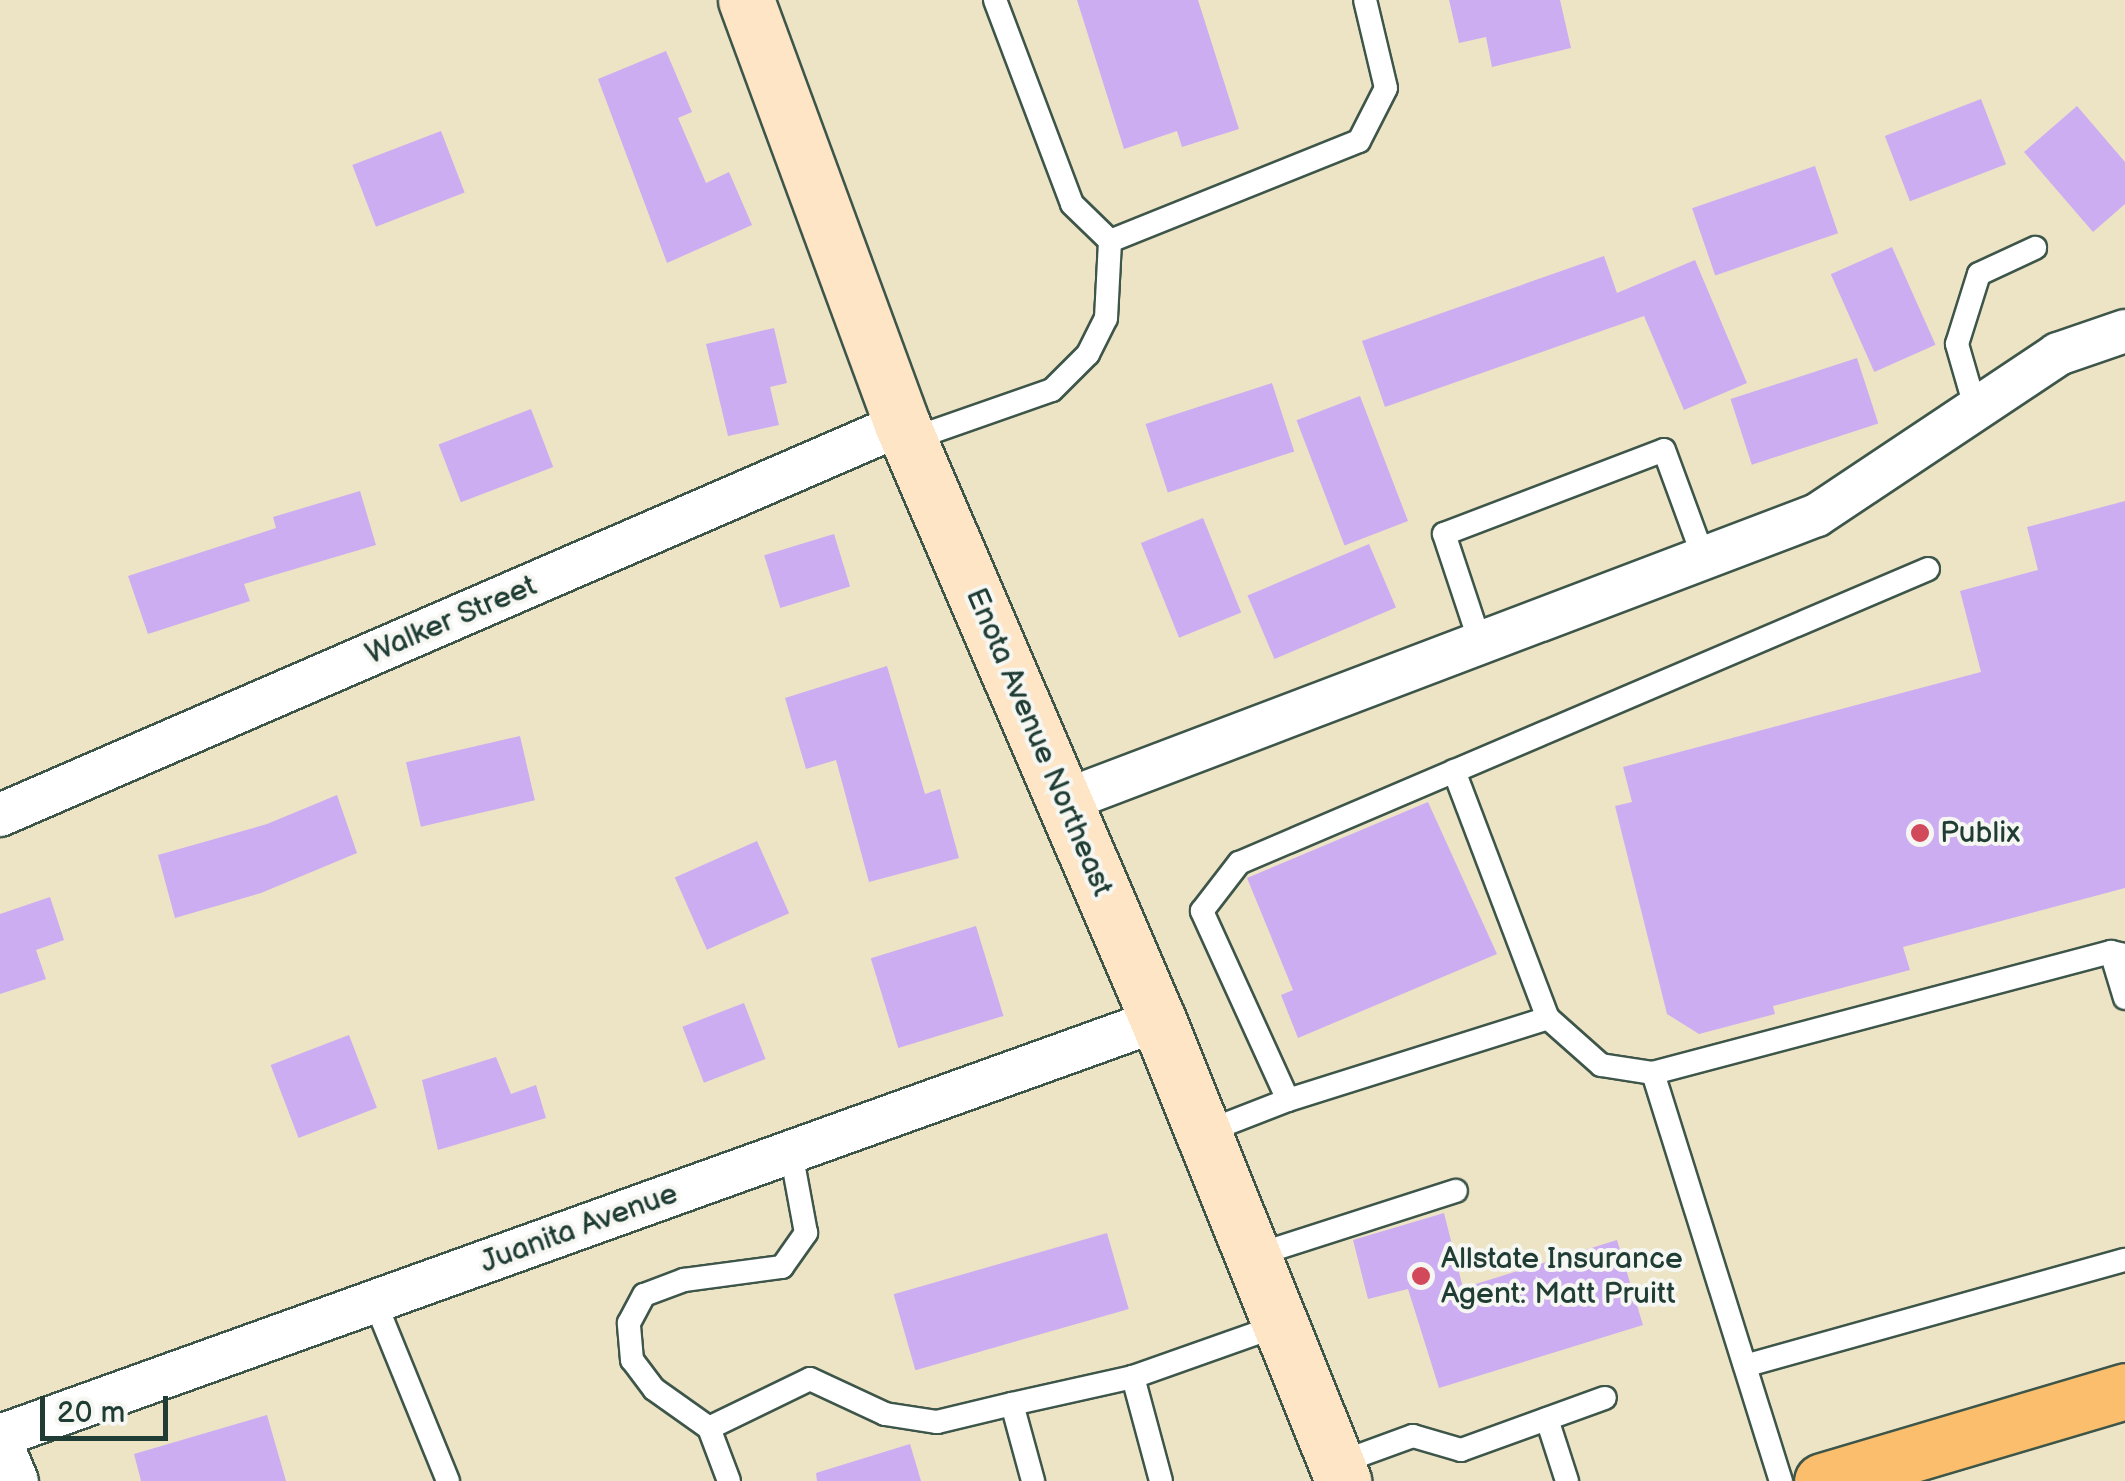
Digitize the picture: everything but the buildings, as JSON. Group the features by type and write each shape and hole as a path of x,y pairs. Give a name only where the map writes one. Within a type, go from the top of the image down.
{"highway":[{"path":"1849,1478 2125,1391"}],"street":[{"name":"Enota Avenue Northeast","path":"746,0 906,432 1158,1020 1339,1472"},
{"path":"1064,802 1817,515 2058,354 2125,331"},
{"name":"Walker Street","path":"0,815 906,432"},
{"name":"Juanita Avenue","path":"5,1456 375,1302 1158,1020"}],"lane":[{"path":"906,432 1052,390 1076,366 1106,318 1110,241 1072,204 994,0"},
{"path":"1110,241 1359,141 1386,88 1365,0"},
{"path":"1976,410 1957,344 1979,274 2034,248"},
{"path":"1481,645 1444,534 1664,450 1704,559"},
{"path":"1288,1100 1202,911 1239,863 1928,569"},
{"path":"1454,771 1548,1018 1601,1065 1653,1073 2118,953 2125,998"},
{"path":"1204,1134 1288,1100 1548,1018"},
{"path":"1653,1073 1748,1365 1781,1481"},
{"path":"729,1481 709,1428 654,1389 632,1360 630,1323 644,1294 684,1280 782,1267 806,1232 792,1152"},
{"path":"1253,1256 1456,1191"},
{"path":"1748,1365 2125,1260"},
{"path":"375,1302 448,1481"},
{"path":"709,1428 810,1379 885,1414 937,1422 1133,1377 1280,1325"},
{"path":"1133,1377 1161,1481"},
{"path":"1339,1472 1413,1436 1461,1450 1605,1398"},
{"path":"1012,1404 1033,1481"},
{"path":"1547,1420 1567,1481"}],"place":[{"name":"Publix","path":"1920,833"},
{"name":"Allstate Insurance Agent: Matt Pruitt","path":"1421,1276"}]}
